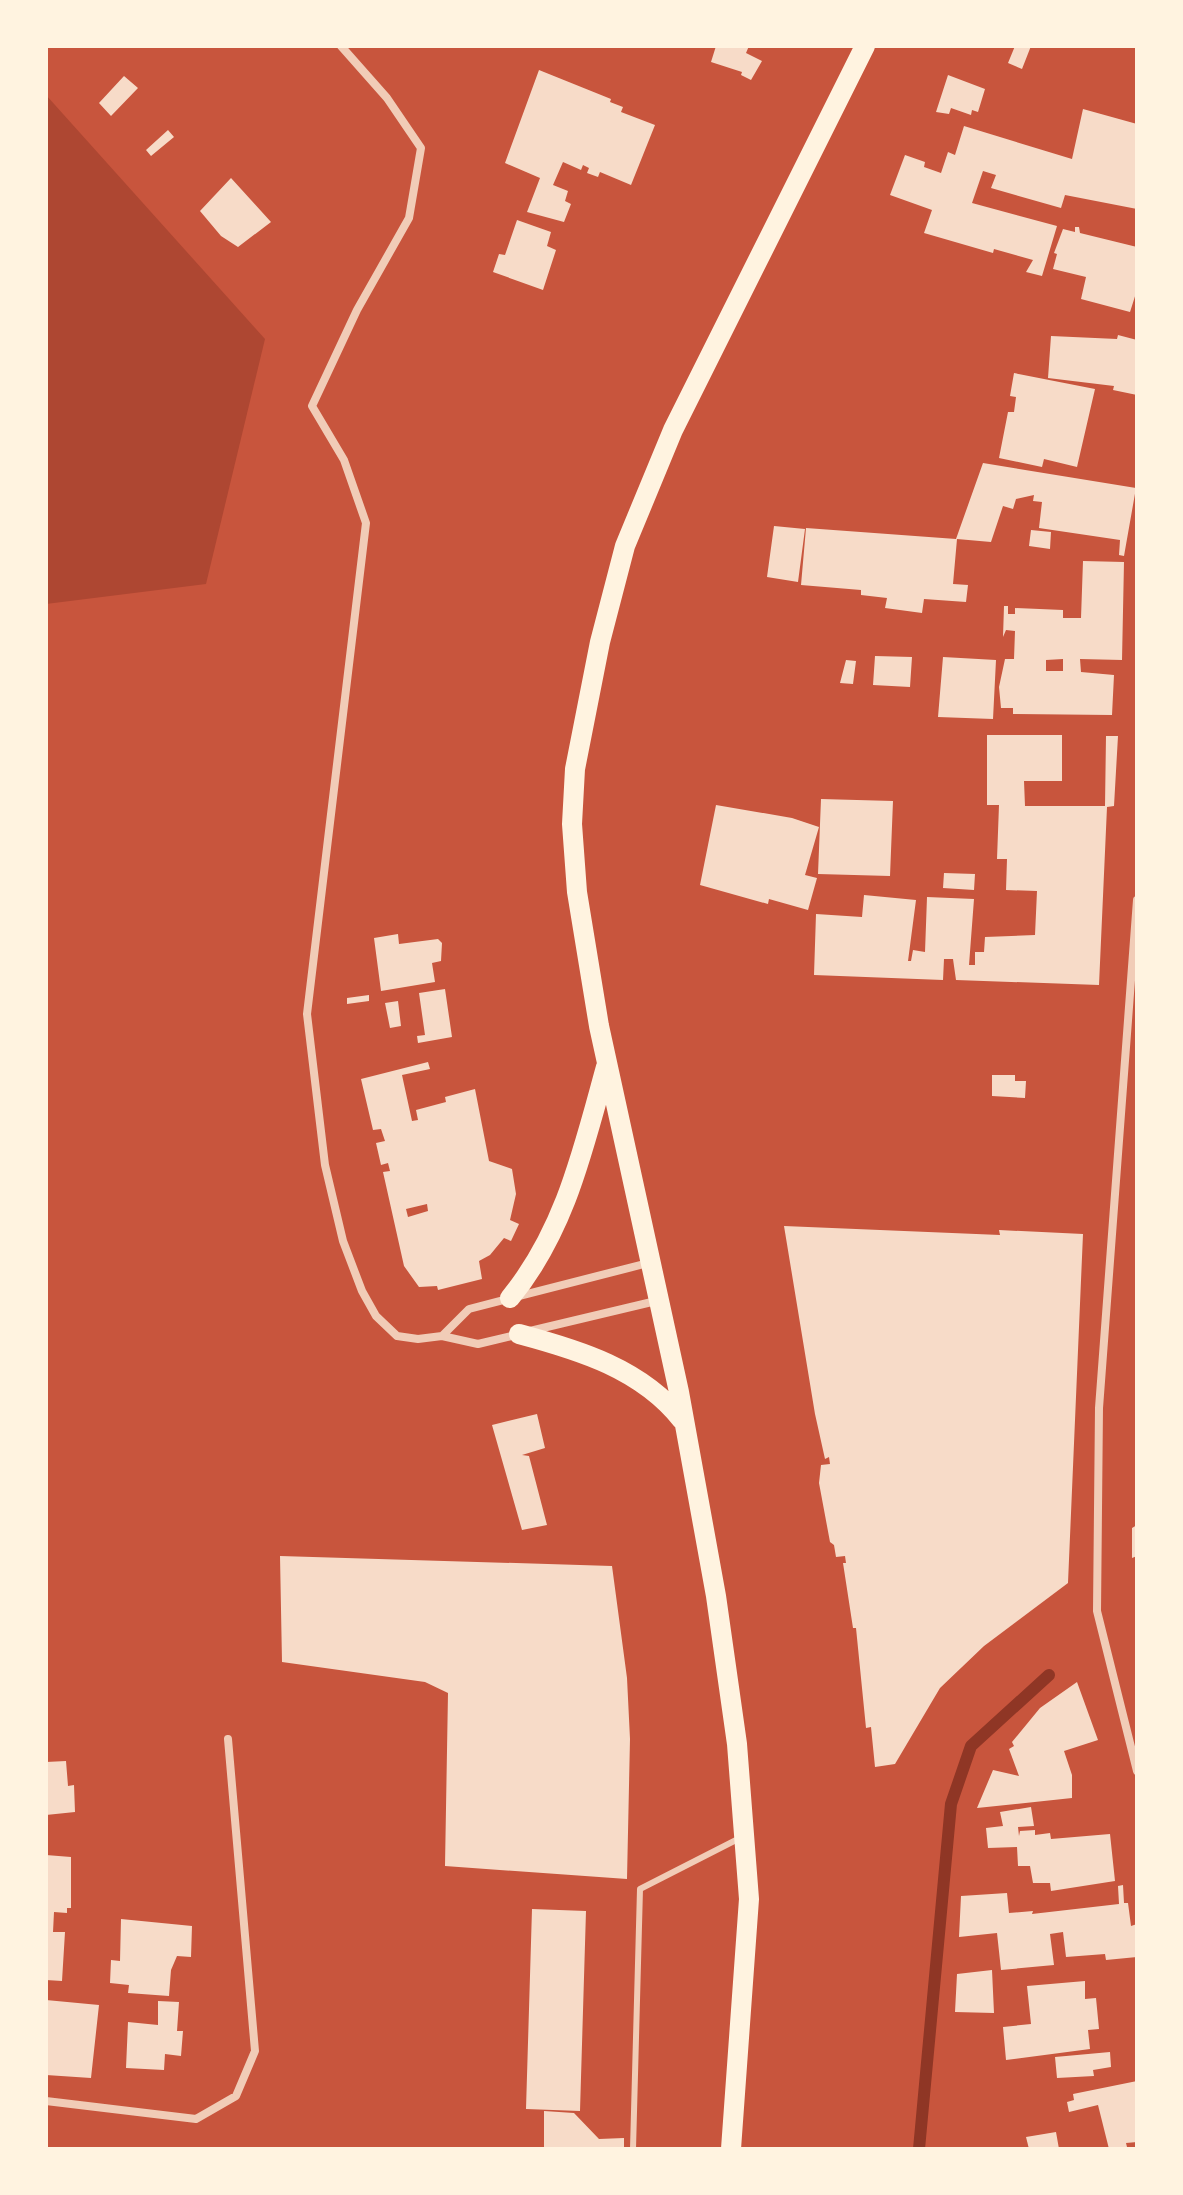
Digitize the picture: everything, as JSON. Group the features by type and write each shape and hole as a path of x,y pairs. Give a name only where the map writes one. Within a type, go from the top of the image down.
{"main road":[{"path":"731,2149 749,1899 747,1835 716,1596 685,1423 607,1063 577,892 572,824 575,769 600,642 625,546 673,430 865,46"},
{"path":"510,1298 536,1267 552,1239 580,1162 607,1063"},
{"path":"519,1334 571,1349 623,1371 670,1404 685,1423"}],"street":[{"path":"341,46 387,98 421,148 409,218 357,310 312,406 344,460 366,523 307,1014 325,1165 343,1241 362,1291 376,1316 397,1336 418,1339 442,1336 478,1344 659,1300"},
{"path":"1137,900 1099,1408 1097,1611 1137,1771"},
{"path":"442,1336 469,1309 651,1263"},
{"path":"46,2101 196,2119 236,2096 255,2051 228,1739"}],"lane":[{"path":"633,2149 640,1889 747,1835"}],"shaded area":[{"path":"46,95 265,339 206,584 46,604"}],"building":[{"path":"716,46 749,46 746,53 762,61 751,80 741,75 742,72 711,62"},
{"path":"1015,46 1031,46 1022,69 1008,63"},
{"path":"539,70 611,99 610,102 623,107 621,112 655,125 631,185 600,172 598,177 587,173 589,168 583,165 581,170 563,162 553,185 568,191 565,201 571,204 564,222 527,212 540,178 505,163"},
{"path":"948,75 985,89 978,112 972,110 971,115 951,108 949,114 936,112"},
{"path":"124,76 138,88 111,116 99,103"},
{"path":"1083,109 1137,124 1137,209 1065,195 1061,208 991,188 996,175 983,171 972,203 1057,226 1042,276 1026,272 1033,260 994,249 993,253 924,233 932,210 890,195 905,155 925,162 924,167 941,173 948,152 955,155 964,126 1072,159"},
{"path":"168,130 174,137 151,156 146,150"},
{"path":"231,178 271,222 238,247 221,236 200,211"},
{"path":"517,220 551,232 547,246 556,250 543,290 493,272 499,254 505,255"},
{"path":"1075,227 1079,227 1080,233 1137,247 1137,290 1130,312 1081,299 1086,277 1053,269 1057,254 1054,253 1063,229 1075,232"},
{"path":"1118,335 1137,340 1137,395 1113,390 1114,386 1048,378 1051,336 1117,339"},
{"path":"1014,373 1095,389 1077,467 1044,459 1042,467 999,458 1008,412 1014,412 1016,397 1010,396"},
{"path":"983,463 1136,488 1124,556 1119,555 1120,540 1039,528 1042,502 1033,501 1034,495 1016,499 1013,509 1003,506 991,542 957,539 953,584 968,585 966,602 924,599 922,613 885,608 887,598 861,595 861,590 801,585 806,528 956,539"},
{"path":"774,526 805,529 798,582 767,577"},
{"path":"1031,530 1051,532 1050,549 1029,546"},
{"path":"1083,561 1124,562 1122,660 1080,659 1081,672 1114,675 1112,715 1013,714 1013,708 1001,708 999,687 1005,659 1014,659 1015,631 1006,630 1003,637 1004,606 1008,606 1008,614 1015,614 1015,608 1063,610 1063,618 1081,618","holes":["1063,659 1063,671 1046,671 1046,660"]},
{"path":"875,656 912,657 910,687 873,685"},
{"path":"943,657 996,660 993,719 938,717"},
{"path":"846,660 856,661 853,684 840,683"},
{"path":"987,735 1062,735 1062,781 1024,781 1025,806 1105,806 1106,736 1118,736 1114,806 1107,807 1099,985 956,980 953,959 944,959 943,980 814,975 816,914 862,917 864,895 916,900 908,961 911,961 913,950 925,952 927,897 974,899 969,965 975,965 975,952 984,952 985,937 1035,935 1037,891 1006,890 1007,859 997,859 999,805 987,805"},
{"path":"821,799 893,801 890,876 818,874"},
{"path":"716,805 792,818 819,827 805,875 817,878 808,910 769,899 768,904 700,885"},
{"path":"944,873 975,874 974,890 943,888"},
{"path":"398,934 399,944 438,939 442,943 441,961 432,963 435,982 381,991 374,938"},
{"path":"445,989 452,1037 418,1043 417,1036 425,1035 419,993"},
{"path":"369,995 369,1001 347,1004 347,998"},
{"path":"398,1001 401,1026 390,1028 385,1003"},
{"path":"428,1062 430,1069 402,1075 412,1121 418,1120 416,1110 446,1102 445,1097 475,1089 489,1161 512,1169 516,1194 510,1220 519,1224 511,1241 504,1238 490,1255 479,1261 482,1279 438,1290 437,1286 419,1287 404,1266 383,1172 390,1171 388,1163 381,1165 376,1143 385,1141 381,1129 373,1130 361,1079","holes":["427,1204 428,1211 408,1217 406,1209"]},
{"path":"992,1075 1015,1075 1015,1081 1026,1081 1025,1098 992,1096"},
{"path":"784,1226 1000,1235 999,1230 1083,1234 1068,1583 984,1646 940,1688 895,1764 875,1767 871,1727 866,1728 856,1628 853,1628 843,1563 846,1563 845,1556 836,1557 834,1545 830,1542 819,1483 821,1465 830,1464 829,1457 825,1459 815,1414"},
{"path":"537,1414 545,1448 522,1455 529,1456 547,1525 522,1530 492,1425"},
{"path":"1137,1525 1137,1556 1132,1558 1132,1528"},
{"path":"280,1556 612,1566 627,1678 630,1739 627,1879 445,1866 448,1693 425,1682 282,1662"},
{"path":"1077,1682 1098,1740 1064,1751 1072,1775 1072,1798 977,1808 993,1770 1019,1776 1009,1749 1014,1746 1012,1742 1040,1708"},
{"path":"66,1761 68,1786 74,1785 75,1812 46,1815 46,1762"},
{"path":"1031,1807 1034,1826 1018,1827 1019,1836 1020,1831 1035,1830 1035,1835 1050,1833 1051,1839 1110,1834 1115,1881 1051,1891 1050,1883 1033,1883 1030,1866 1018,1866 1017,1847 988,1848 986,1828 1003,1826 1000,1812"},
{"path":"46,1855 71,1857 71,1908 67,1908 67,1913 54,1912 53,1932 65,1932 62,1981 46,1980"},
{"path":"1123,1885 1124,1903 1128,1903 1131,1926 1137,1924 1137,1957 1106,1960 1105,1954 1066,1957 1063,1932 1050,1934 1054,1965 1001,1970 997,1933 959,1937 961,1896 1007,1893 1009,1913 1033,1911 1032,1914 1119,1904 1118,1886"},
{"path":"532,1909 586,1911 580,2111 526,2109"},
{"path":"121,1919 192,1926 191,1957 177,1956 171,1970 169,1996 128,1993 129,1985 110,1983 111,1960 120,1961"},
{"path":"992,1970 994,2013 955,2012 957,1974"},
{"path":"1085,1981 1085,1999 1096,1998 1099,2029 1088,2030 1090,2049 1006,2060 1003,2027 1031,2024 1027,1986"},
{"path":"46,2000 99,2005 91,2078 46,2075"},
{"path":"158,2001 179,2002 177,2031 183,2031 181,2056 165,2054 164,2070 126,2068 128,2022 158,2025"},
{"path":"1110,2052 1111,2067 1093,2070 1094,2076 1057,2078 1055,2057"},
{"path":"1137,2081 1137,2142 1126,2143 1127,2147 1109,2149 1098,2105 1069,2112 1067,2102 1074,2100 1073,2094"},
{"path":"544,2111 574,2113 599,2139 624,2138 624,2149 544,2149"},
{"path":"1056,2132 1059,2149 1029,2149 1026,2137"}],"waterway":[{"path":"919,2149 951,1804 971,1746 1049,1675"}]}
